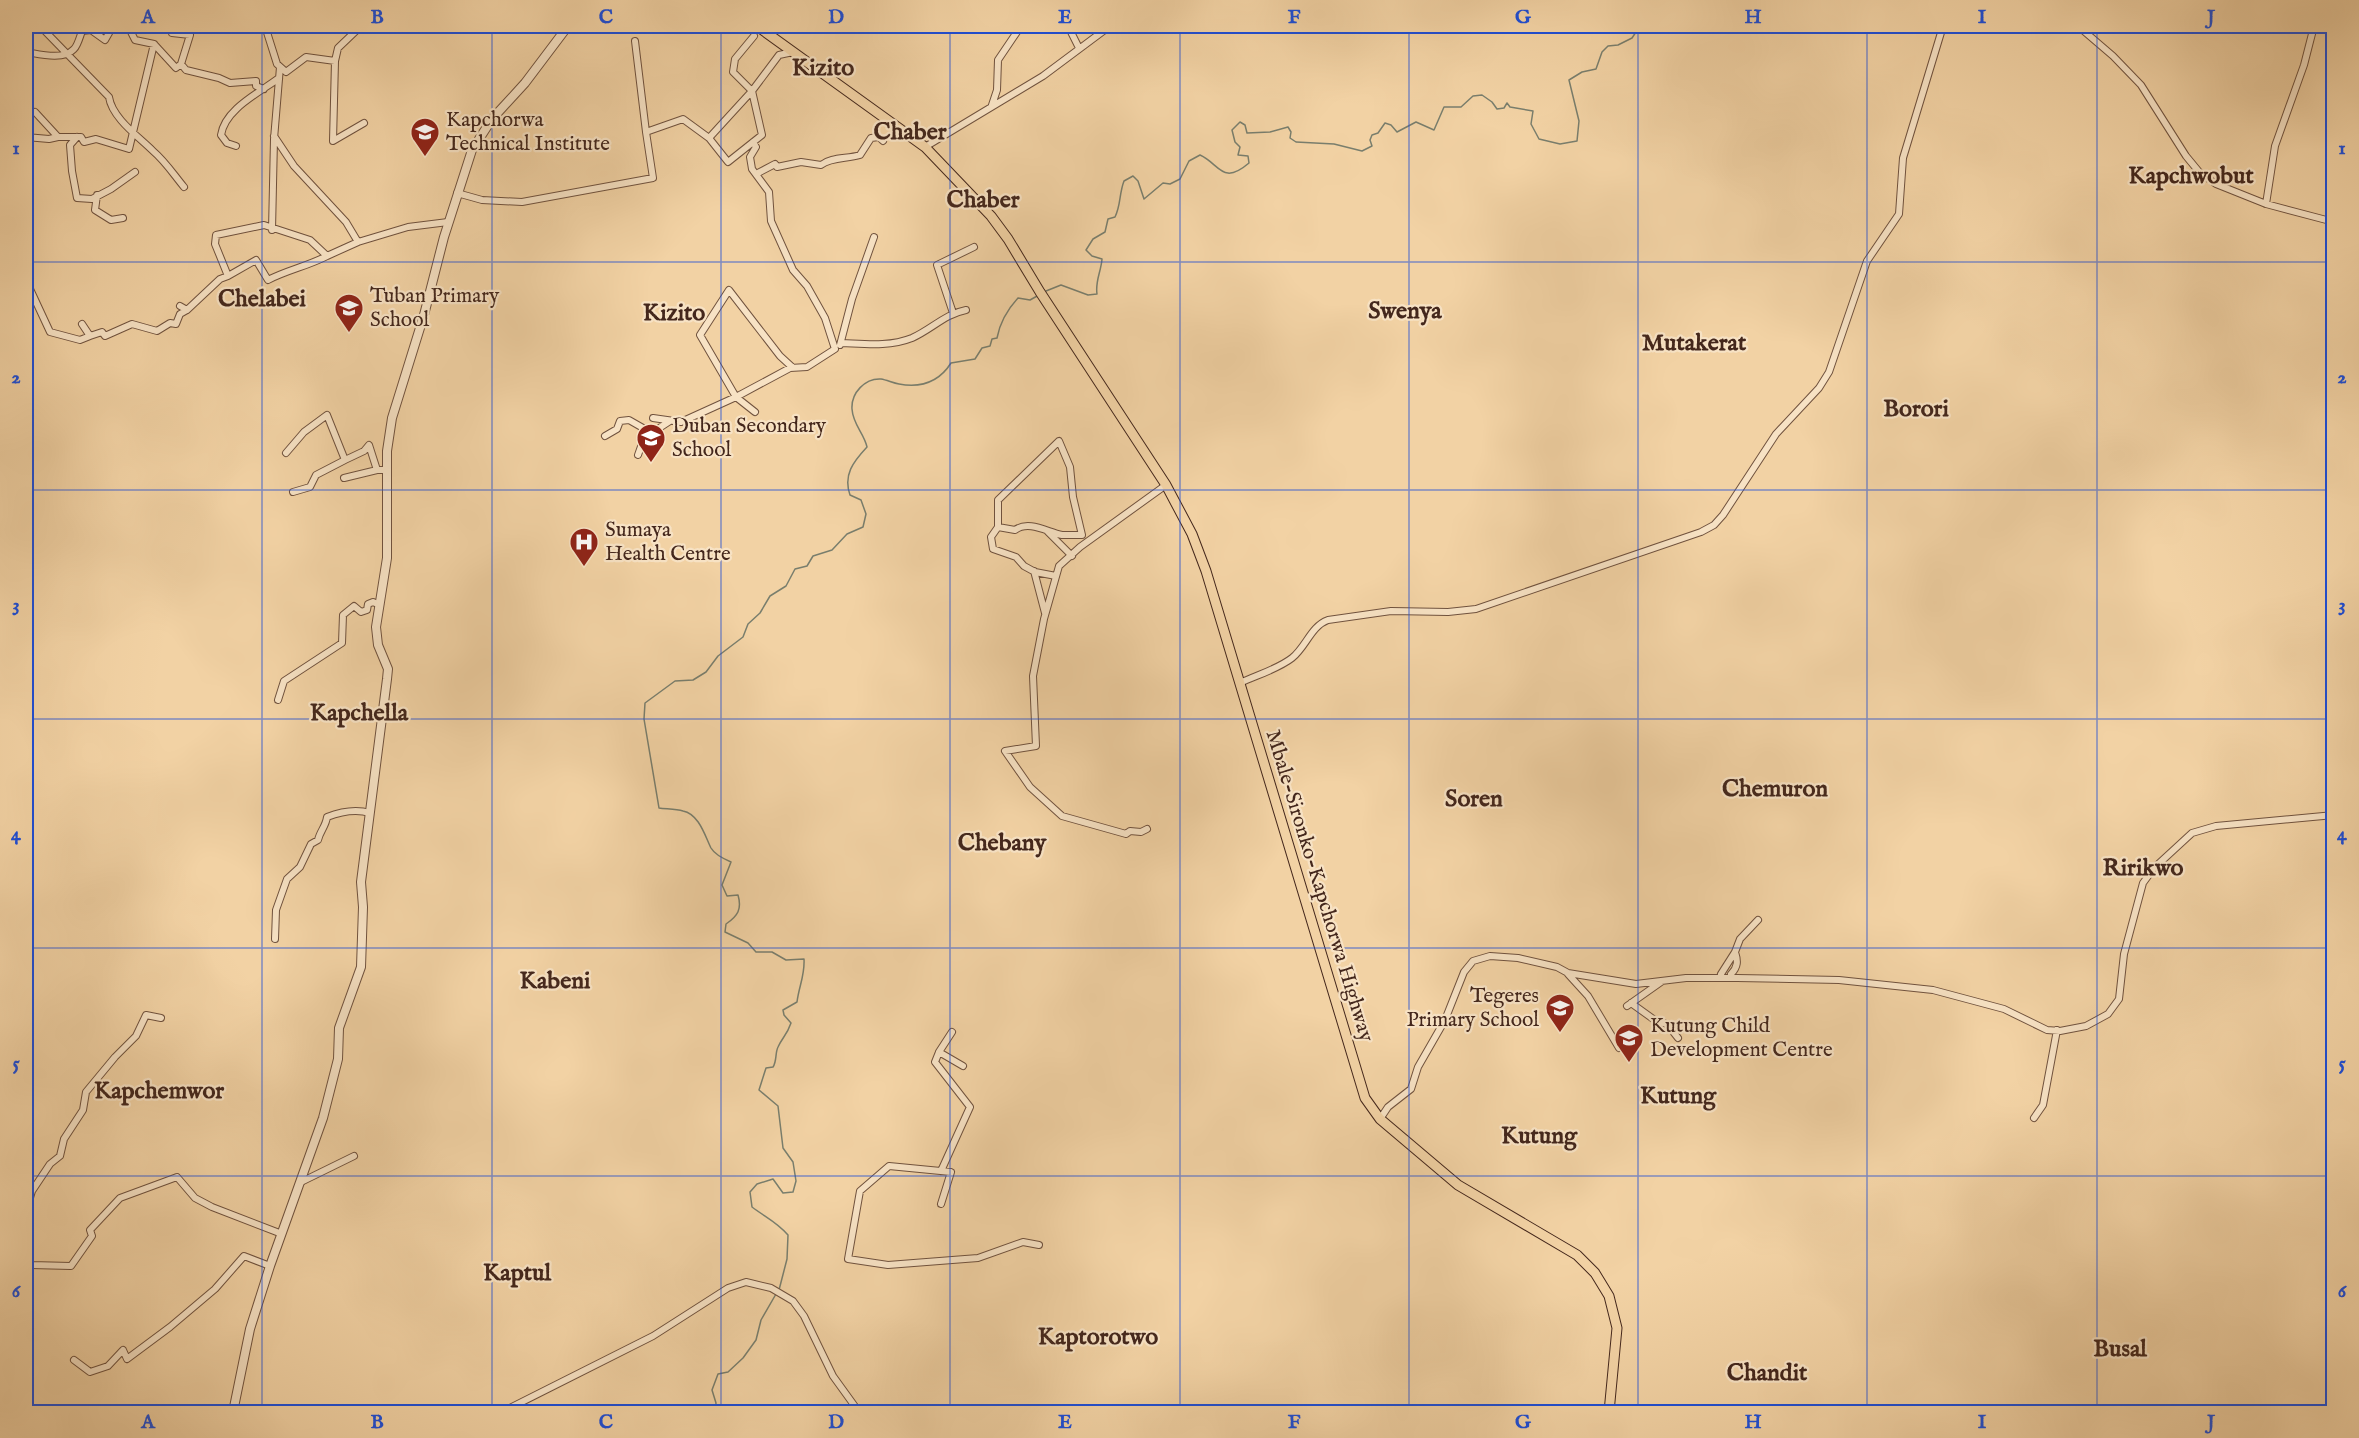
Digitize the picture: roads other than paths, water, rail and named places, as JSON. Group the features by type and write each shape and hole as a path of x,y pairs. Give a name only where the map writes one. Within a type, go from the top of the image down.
{"main road":[{"name":"Mbale-Sironko-Kapchorwa Highway","path":"757,26 925,147 991,216 1166,485 1192,534 1206,571 1365,1098 1380,1119 1458,1185 1576,1255 1595,1273 1610,1296 1617,1328 1609,1413"}],"street":[{"path":"40,26 109,97 110,103 133,134 154,151 184,187"},
{"path":"26,52 48,55 66,54 76,47 82,31 91,30 105,40 113,26"},
{"path":"128,26 135,40 154,44 176,68 181,64 190,35 172,33"},
{"path":"265,26 277,64 286,72 306,57 335,61"},
{"path":"362,26 338,48 335,61 333,141 364,123"},
{"path":"233,1413 250,1329 323,1118 338,1059 339,1028 361,967 362,882 388,669 376,638 387,558 387,451 392,417 424,315 448,222 472,150 483,131 525,83 568,26"},
{"path":"992,106 998,90 998,60 1021,26"},
{"path":"1068,26 1079,48"},
{"path":"925,147 1043,76 1110,26"},
{"path":"1240,683 1292,658 1302,649 1319,624 1328,620 1391,611 1448,612 1476,609 1701,532 1714,525 1723,515 1776,434 1819,388 1829,372 1867,261 1899,214 1904,158 1943,26"},
{"path":"2078,26 2113,56 2141,85 2186,156 2200,173 2213,182 2266,204 2334,222"},
{"path":"2266,204 2275,146 2304,65 2314,26"},
{"path":"646,132 683,119 709,138 728,162 762,135 753,91 733,72 735,59 754,36"},
{"path":"457,194 482,200 522,202 653,178 635,40"},
{"path":"26,137 49,139 81,137 84,142 96,139 129,149 154,44"},
{"path":"709,138 753,91 779,55 793,51"},
{"path":"181,64 186,70 219,78 230,84 256,81 256,86 264,89"},
{"path":"272,230 274,136 280,67"},
{"path":"236,146 227,143 221,135 223,125 231,115 279,78"},
{"path":"35,112 57,137"},
{"path":"274,136 294,166 346,222 358,242"},
{"path":"76,137 70,145 77,198 92,199 135,172"},
{"path":"756,174 775,164 777,167 801,162 821,165 827,160 849,159 860,155 871,138 879,137 883,141"},
{"path":"753,142 756,147 750,157 752,169 769,192 771,221 793,270 807,286 825,318 835,349"},
{"path":"97,195 95,210 111,220 123,218"},
{"path":"26,275 28,290 50,332 80,340 102,332 105,336 132,324 157,332 170,322 176,324 184,308 220,279 256,260 268,280 282,273 306,267 358,242 408,227 448,222"},
{"path":"228,276 215,244 216,235 264,225 272,230 310,240 327,256"},
{"path":"654,418 681,422 736,397 792,367 807,367 835,349 842,343 852,299 874,237"},
{"path":"953,313 937,265 974,247"},
{"path":"755,412 736,397 700,335 729,290 780,356 792,367"},
{"path":"842,343 885,345 912,338 953,313 966,310"},
{"path":"82,324 90,336"},
{"path":"286,453 304,432 327,415 345,460"},
{"path":"605,436 618,429 620,422 629,420 643,428 644,438 638,455"},
{"path":"644,438 671,421"},
{"path":"1048,532 1082,535 1073,497 1070,467 1059,441 998,501 998,527 991,537 993,549 1016,557 1024,566 1034,571 1056,576"},
{"path":"292,492 310,487 316,475 364,451 369,445 377,470"},
{"path":"344,478 377,470 387,470"},
{"path":"1147,829 1141,832 1130,831 1126,834 1062,816 1030,787 1005,751 1036,746 1033,676 1045,614 1059,566 1166,485"},
{"path":"998,527 1015,530 1020,526 1039,527 1048,532 1072,555"},
{"path":"1034,571 1045,614"},
{"path":"278,700 284,681 342,643 343,615 354,606 361,612 367,610 368,604 372,602 380,605"},
{"path":"275,939 276,910 287,879 300,867 311,844 318,840 319,834 326,825 327,817 335,813 361,811 370,813"},
{"path":"1678,1038 1667,1024 1656,1021 1629,1004 1662,981 1695,977 1839,980 1933,990 2004,1009 2029,1019 2037,1026 2057,1030 2086,1026 2102,1018 2114,1006 2121,992 2124,954 2143,883 2154,868 2192,833 2216,826 2334,815"},
{"path":"1721,974 1735,952 1740,939 1758,920"},
{"path":"1731,974 1737,968 1735,952"},
{"path":"1380,1119 1388,1107 1411,1089 1418,1067 1445,1020 1464,972 1473,961 1490,956 1507,956 1557,967 1568,973 1624,983 1721,974 1767,979"},
{"path":"1568,973 1588,996 1619,1048"},
{"path":"26,1211 32,1191 50,1164 60,1156 64,1139 83,1110 86,1092 136,1036 146,1015 161,1018"},
{"path":"2034,1118 2043,1105 2057,1030"},
{"path":"941,1172 970,1107 935,1062 952,1032"},
{"path":"939,1052 963,1066"},
{"path":"301,1182 354,1156"},
{"path":"941,1204 951,1172 889,1166 860,1191 848,1259 888,1265 978,1258 1023,1242 1039,1245"},
{"path":"26,1253 31,1265 71,1266 92,1236 90,1230 120,1198 177,1177 195,1198 282,1234"},
{"path":"74,1360 90,1372 108,1366 123,1350 127,1359 215,1289 244,1256 270,1266"},
{"path":"502,1413 653,1336 737,1283 754,1283 788,1296 804,1316 833,1376 859,1413"}],"waterway":[{"path":"1046,291 1061,285 1088,295 1097,294 1102,259 1092,256 1086,250 1093,239 1105,232 1108,219 1115,217 1124,181 1133,176 1138,181 1144,199 1163,183 1170,184 1180,179 1189,161 1200,155 1227,173 1240,170 1249,163 1248,156 1238,155 1240,147 1235,142 1232,130 1240,122 1245,125 1247,133 1270,132 1288,127 1291,132 1290,138 1296,142 1334,144 1362,151 1372,146 1370,140 1372,135 1378,133 1385,123 1391,125 1397,132 1416,122 1434,130 1444,107 1461,107 1473,96 1482,95 1497,109 1504,108 1507,103 1510,107 1533,111 1531,124 1539,139 1560,144 1577,141 1579,121 1569,80 1582,72 1596,69 1602,52 1608,46 1618,45 1632,38 1640,26"},
{"path":"779,1290 787,1259 788,1235 752,1207 750,1192 757,1184 773,1179 783,1193 793,1192 796,1181 793,1162 783,1148 778,1106 759,1090 766,1068 773,1067 778,1047 791,1023 783,1010 797,1002 804,959 786,960 772,952 756,952 748,943 725,932 726,924 734,918 740,904 738,895 727,896 722,885 731,862 713,850 701,826 693,816 683,811 659,808 644,719 645,703 675,681 693,680 706,672 718,656 743,637 748,624 760,613 770,596 786,586 795,569 807,566 813,556 832,550 847,534 863,527 866,514 861,500 850,495 848,488 851,469 867,447 854,420 852,409 854,397 860,388 875,379 897,384 922,384 941,375 951,363 975,359 982,348 990,346 992,339 997,338 1004,317 1018,298 1030,300 1039,295"},
{"path":"715,1412 716,1403 712,1390 718,1374 728,1372 743,1358 756,1340 761,1320 776,1294"}],"place":[{"name":"Kapchorwa Technical Institute","path":"425,158"},
{"name":"Tuban Primary School","path":"349,334"},
{"name":"Duban Secondary School","path":"651,464"},
{"name":"Sumaya Health Centre","path":"584,568"},
{"name":"Tegeres Primary School","path":"1560,1034"},
{"name":"Kutung Child Development Centre","path":"1629,1064"}],"district":[{"name":"Kizito","path":"823,68"},
{"name":"Chaber","path":"910,132"},
{"name":"Kapchwobut","path":"2191,176"},
{"name":"Chaber","path":"983,200"},
{"name":"Chelabei","path":"262,299"},
{"name":"Swenya","path":"1405,311"},
{"name":"Kizito","path":"674,313"},
{"name":"Mutakerat","path":"1694,343"},
{"name":"Borori","path":"1916,409"},
{"name":"Kapchella","path":"359,713"},
{"name":"Chemuron","path":"1775,789"},
{"name":"Soren","path":"1474,799"},
{"name":"Chebany","path":"1002,843"},
{"name":"Ririkwo","path":"2143,868"},
{"name":"Kabeni","path":"555,981"},
{"name":"Kapchemwor","path":"159,1091"},
{"name":"Kutung","path":"1678,1096"},
{"name":"Kutung","path":"1539,1136"},
{"name":"Kaptul","path":"517,1273"},
{"name":"Kaptorotwo","path":"1098,1337"},
{"name":"Busal","path":"2120,1349"},
{"name":"Chandit","path":"1767,1373"}]}
